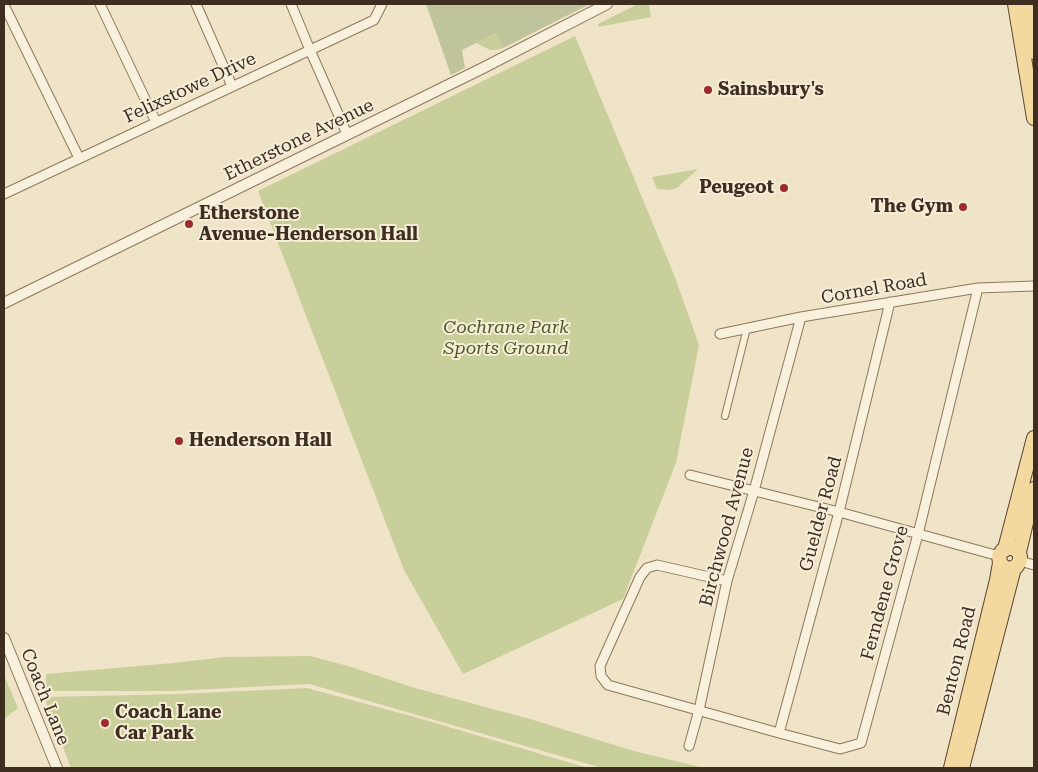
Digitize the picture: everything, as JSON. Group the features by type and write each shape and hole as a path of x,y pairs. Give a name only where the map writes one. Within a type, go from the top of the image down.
{"main road":[{"path":"1015,4 1034,118"},
{"path":"1026,4 1034,52"},
{"name":"Benton Road","path":"962,768 1010,558 1034,438"},
{"name":"Benton Road","path":"951,768 1010,558 1034,489"}],"street":[{"path":"100,4 156,122"},
{"path":"196,4 232,86"},
{"path":"291,4 347,134"},
{"name":"Felixstowe Drive","path":"4,193 374,20 382,4"},
{"name":"Etherstone Avenue","path":"4,303 483,68 607,4"},
{"path":"4,5 79,158"},
{"name":"Cornel Road","path":"720,334 801,317 978,288 1034,286"},
{"name":"Ferndene Grove","path":"727,581 657,565 646,568 640,577 600,666 601,676 608,685 840,749 861,743 918,534 978,288"},
{"name":"Guelder Road","path":"779,733 839,512 890,302"},
{"name":"Birchwood Avenue","path":"689,746 699,710 727,581 754,491 801,317"},
{"path":"725,416 747,328"},
{"path":"690,475 839,512 1034,565"},
{"name":"Coach Lane","path":"4,638 57,768"}],"green space":[{"path":"426,4 590,4 503,48 496,33 462,50 465,68 451,75"},
{"path":"638,4 649,4 651,17 598,27 598,24"},
{"path":"496,33 503,48 490,50 476,43"},
{"name":"Cochrane Park Sports Ground","path":"575,36 675,277 699,345 676,463 623,599 463,674 404,570 258,191"},
{"path":"698,169 677,188 669,190 657,189 652,177"},
{"path":"310,656 634,751 704,768 602,768 309,684 172,691 46,691 46,674 225,657"},
{"path":"4,675 18,708 4,719"},
{"path":"307,688 422,719 588,768 71,768 44,697 179,694"}],"place":[{"name":"Sainsbury's","path":"708,90"},
{"name":"Peugeot","path":"784,188"},
{"name":"The Gym","path":"963,207"},
{"name":"Etherstone Avenue-Henderson Hall","path":"189,224"},
{"name":"Henderson Hall","path":"179,441"},
{"name":"Coach Lane Car Park","path":"105,723"}]}
